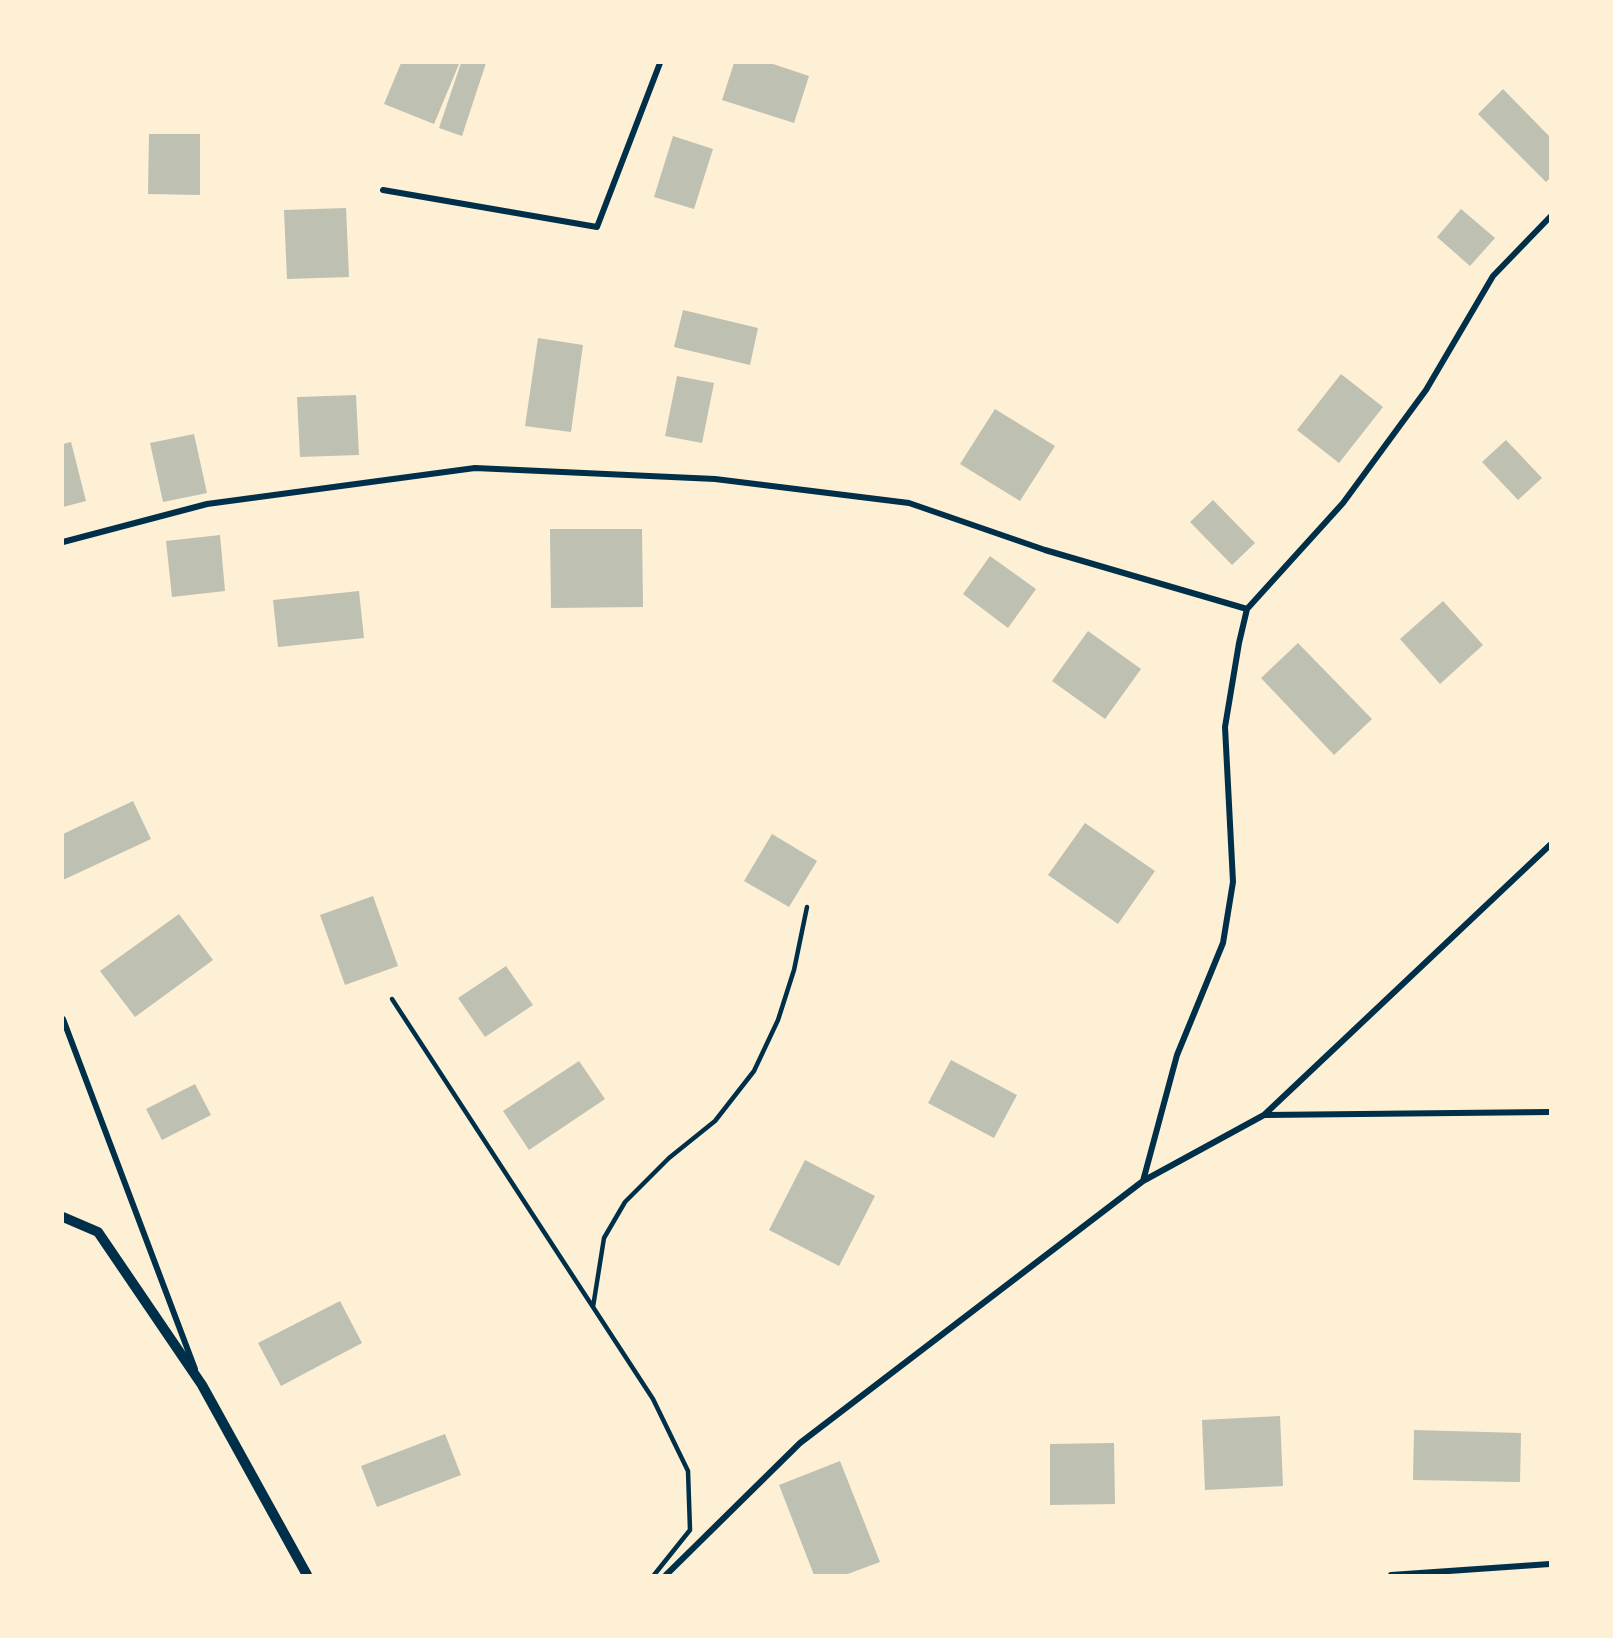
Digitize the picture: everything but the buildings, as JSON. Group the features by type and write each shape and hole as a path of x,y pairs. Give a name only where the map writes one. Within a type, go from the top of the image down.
{"street":[{"path":"383,190 597,226 660,63"},
{"path":"1143,1182 1177,1054 1223,943 1233,882 1225,727 1246,609 1343,503 1426,390 1493,276 1550,217"},
{"path":"63,542 207,504 475,468 715,479 909,504 1045,550 1246,609"},
{"path":"666,1575 800,1443 1143,1182 1264,1115 1550,845"},
{"path":"63,1019 202,1385"},
{"path":"1264,1115 1550,1112"},
{"path":"63,1217 98,1232 202,1385 307,1575"},
{"path":"1391,1575 1550,1564"}],"lane":[{"path":"593,1307 604,1238 624,1202 669,1158 715,1121 754,1071 781,1010 794,970 807,907"},
{"path":"392,999 652,1400 688,1471 690,1530 654,1575"}]}
